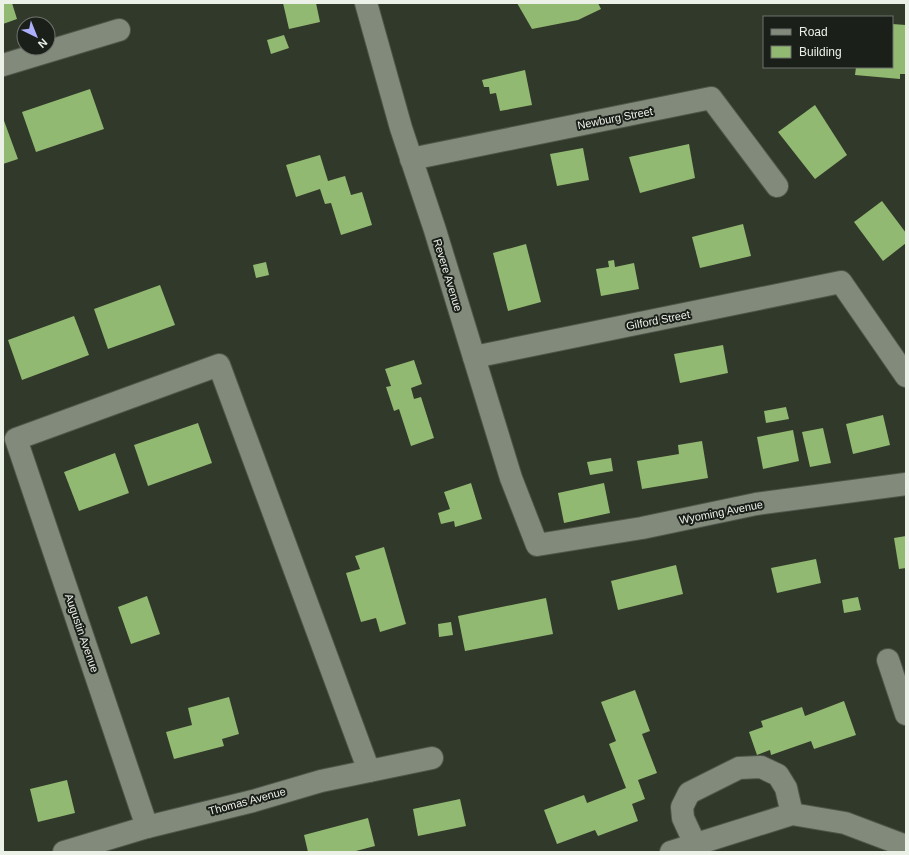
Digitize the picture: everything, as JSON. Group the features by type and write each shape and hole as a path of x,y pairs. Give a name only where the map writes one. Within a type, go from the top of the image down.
{"street":[{"name":"Revere Avenue","path":"366,3 401,128 511,478 537,545"},
{"path":"3,64 120,30"},
{"name":"Newburg Street","path":"411,159 711,98 777,186"},
{"name":"Gilford Street","path":"474,357 841,282 906,376"},
{"name":"Augustin Avenue","path":"147,826 16,439 219,365 369,771"},
{"name":"Wyoming Avenue","path":"537,545 642,528 756,504 906,484"},
{"path":"888,660 906,714"},
{"name":"Thomas Avenue","path":"64,852 147,826 253,801 321,781 432,758"},
{"path":"695,844 683,818 682,807 689,793 739,768 761,766 778,775 786,788 792,814"},
{"path":"671,852 792,814 845,823 906,846"},
{"path":"893,852 906,846"}],"building":[{"path":"3,3 12,3 16,19 3,24"},
{"path":"283,3 316,3 320,22 289,29"},
{"path":"517,3 598,3 601,9 578,20 532,29"},
{"path":"893,24 906,25 906,74 900,74 900,79 855,75 856,68 893,68"},
{"path":"284,35 289,48 271,54 267,40"},
{"path":"525,70 532,105 500,111 496,93 490,94 489,87 484,87 482,80"},
{"path":"90,89 104,129 36,152 22,112"},
{"path":"815,105 847,155 815,179 778,132"},
{"path":"3,118 18,159 3,164"},
{"path":"689,144 695,178 640,193 629,157"},
{"path":"583,148 589,180 557,186 550,154"},
{"path":"320,155 328,181 345,176 351,195 362,192 372,225 341,235 331,203 325,204 320,189 296,197 286,165"},
{"path":"882,201 906,233 906,243 883,261 854,222"},
{"path":"743,224 751,256 700,268 692,237"},
{"path":"526,244 541,302 508,311 493,253"},
{"path":"614,260 615,267 634,263 639,289 601,296 596,269 609,267 608,261"},
{"path":"266,262 269,275 256,278 253,265"},
{"path":"160,285 175,325 108,349 94,309"},
{"path":"74,316 89,355 22,380 8,340"},
{"path":"723,345 728,373 680,383 674,354"},
{"path":"414,360 422,384 411,388 414,399 421,397 434,438 411,446 399,409 394,411 386,387 391,386 385,369"},
{"path":"786,407 789,419 766,423 764,411"},
{"path":"883,415 890,445 853,454 846,424"},
{"path":"198,423 212,463 148,486 134,445"},
{"path":"823,428 831,463 810,467 802,432"},
{"path":"793,430 799,461 763,469 757,437"},
{"path":"702,441 708,478 642,489 637,461 679,454 678,445"},
{"path":"115,453 129,493 79,511 64,472"},
{"path":"611,458 613,471 590,475 587,462"},
{"path":"471,483 482,519 455,527 454,521 441,524 438,513 450,509 444,492"},
{"path":"604,483 610,513 564,523 558,493"},
{"path":"906,536 906,568 899,569 894,538"},
{"path":"384,547 406,624 380,632 376,618 361,622 346,573 360,569 355,556"},
{"path":"816,559 821,583 777,593 771,568"},
{"path":"676,565 683,594 618,610 611,581"},
{"path":"147,596 160,634 131,644 118,607"},
{"path":"858,597 861,610 844,613 842,600"},
{"path":"546,598 553,634 465,651 458,616"},
{"path":"451,622 453,635 439,637 438,624"},
{"path":"635,690 650,731 642,734 657,773 638,780 645,799 632,804 638,821 598,836 595,830 557,844 544,810 584,795 587,803 626,788 609,744 616,741 601,702"},
{"path":"229,697 239,734 222,739 224,746 174,759 166,732 192,725 188,708"},
{"path":"844,701 856,735 814,749 811,741 771,755 770,750 757,755 749,732 763,727 761,721 802,707 805,716"},
{"path":"67,780 75,813 38,822 30,789"},
{"path":"460,799 466,826 418,836 413,809"},
{"path":"368,818 375,846 352,852 308,852 304,835"}]}
